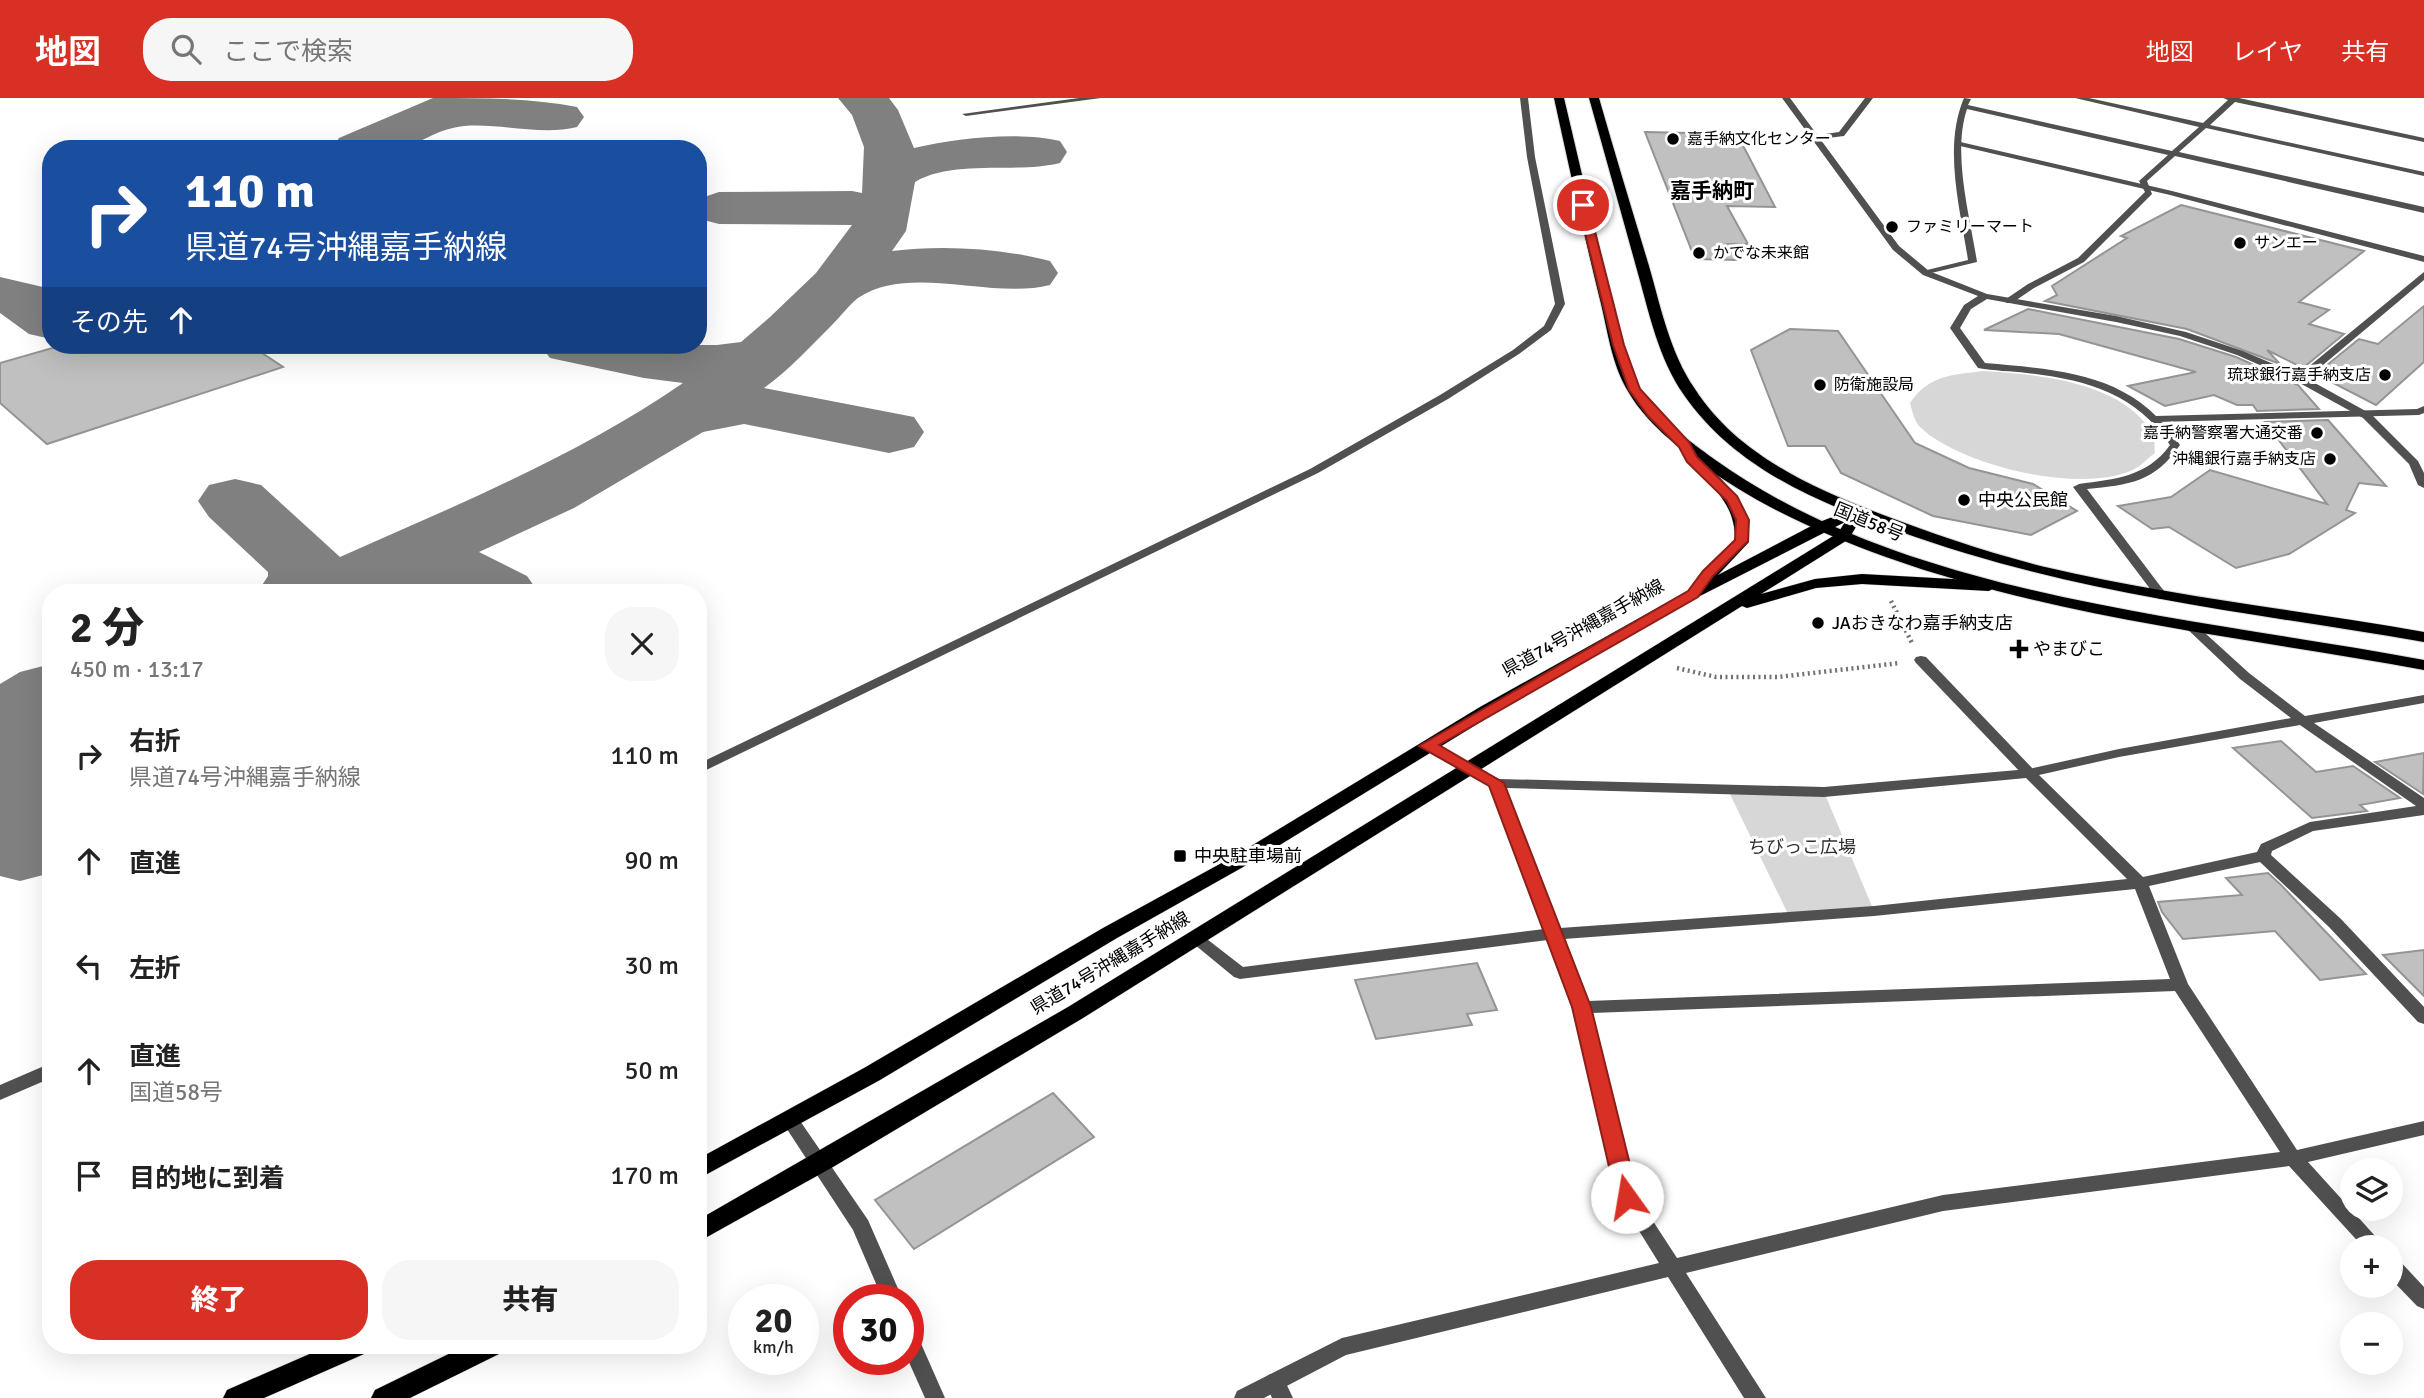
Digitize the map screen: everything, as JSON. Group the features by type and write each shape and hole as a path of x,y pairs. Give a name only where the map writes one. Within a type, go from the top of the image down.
{"highway":[{"name":"国道58号","path":"1559,98 1595,259 1623,362 1634,390 1652,413 1685,445 1752,491 1844,536 1989,586 2046,600 2424,665"},
{"name":"国道58号","path":"1594,98 1662,336 1690,393 1727,433 1764,463 1813,491 1858,511 2022,566 2161,594 2424,637"}],"main road":[{"path":"1685,445 1691,459 1733,499 1742,520 1743,530 1742,541 1708,573 1693,594"},
{"name":"県道74号沖縄嘉手納線","path":"707,1165 1245,858 1427,746 1693,594 1822,526 1858,511"},
{"name":"県道74号沖縄嘉手納線","path":"707,1227 821,1163 1197,940 1466,769 1844,536 1858,511"},
{"path":"1730,608 1835,580 1900,580 1989,586"},
{"path":"236,1398 337,1354"},
{"path":"384,1398 474,1354"}],"street":[{"path":"966,114 1097,98"},
{"path":"707,766 1314,471 1444,397 1516,352 1548,328 1560,304 1531,157 1524,98"},
{"path":"1786,98 1896,248 1926,273 1985,296 2116,319 2183,334 2240,353 2300,379 2367,416 2414,463 2424,485"},
{"path":"1815,138 1841,134 1869,98"},
{"path":"2079,98 2424,174"},
{"path":"2009,302 2031,286 2081,260 2149,192 2143,181 2232,98 2424,140"},
{"path":"1926,273 1973,262 1961,185 1958,121 1965,102 2424,210"},
{"path":"1959,143 2145,187 2424,259"},
{"path":"2300,379 2424,275"},
{"path":"1985,296 1967,307 1955,328 1982,366 2047,372 2105,387 2137,403 2156,419 2175,445 2165,461 2137,479 2079,487 2161,594"},
{"path":"2156,419 2367,416 2419,412 2424,409"},
{"path":"2190,626 2212,648 2303,721 2424,808"},
{"path":"1921,660 2029,773 2140,883 2180,985 2293,1158 2364,1235"},
{"path":"1427,746 1496,783 1824,792 2029,773 2119,753 2424,699"},
{"path":"1496,783 1582,1007 1627,1197 1756,1398"},
{"path":"2263,856 2266,848 2310,827 2424,808"},
{"path":"1197,940 1240,973 1553,934 1874,911 2140,883 2263,856"},
{"path":"2263,856 2335,923 2424,1018"},
{"path":"1582,1007 2180,985"},
{"path":"0,1093 42,1074"},
{"path":"790,1120 861,1226 886,1284"},
{"path":"1244,1398 1279,1390 1342,1347 1943,1203 2293,1158 2424,1128"},
{"path":"2403,1278 2424,1300"},
{"path":"924,1374 934,1398"}],"path":[{"path":"1645,660 1716,677 1778,677 1921,660 1887,595"}],"green space":[{"path":"1983,371 2025,374 2070,382 2113,398 2130,409 2151,429 2155,453 2138,467 2116,475 2088,479 2058,478 1993,465 1939,441 1920,427 1910,403 1917,394 1942,378"},
{"name":"ちびっこ広場","path":"1728,790 1824,792 1874,911 1789,916"}],"building":[{"path":"1645,132 1737,134 1775,207 1727,206 1748,244 1727,244 1736,260 1695,259"},
{"path":"2181,205 2364,251 2299,302 2329,310 2309,324 2344,334 2303,368 2267,350 2280,364 2187,329 2045,301 2057,295 2052,286 2127,238 2121,236"},
{"path":"2424,306 2424,362 2376,405 2316,374 2359,339 2378,344"},
{"path":"2028,309 2179,339 2236,357 2298,385 2319,409 2257,411 2253,405 2237,405 2214,395 2165,406 2128,386 2196,372 2059,334 1984,330"},
{"path":"1790,329 1838,331 1915,443 1969,468 2033,484 2077,511 2031,535 1933,516 1841,473 1825,446 1788,446 1751,350"},
{"path":"42,351 42,354 264,354 283,367 47,444 0,403 0,363"},
{"path":"2328,420 2386,486 2359,483 2346,510 2355,513 2289,554 2236,568 2169,527 2152,529 2118,506 2171,497 2210,470 2327,504 2265,422"},
{"path":"2281,741 2316,772 2353,766 2400,798 2360,805 2367,811 2312,818 2233,748"},
{"path":"2424,753 2423,794 2375,762"},
{"path":"2268,873 2366,974 2320,980 2275,931 2183,939 2162,912 2158,902 2242,895 2226,878"},
{"path":"2424,950 2424,996 2383,955"},
{"path":"1477,963 1497,1010 1467,1014 1472,1025 1376,1039 1355,980"},
{"path":"1053,1093 1094,1137 914,1249 875,1200"}],"taxiway":[{"path":"429,117 472,98"},
{"path":"861,98 874,110 889,147 889,176"},
{"path":"429,117 494,111 560,117"},
{"path":"377,140 429,117"},
{"path":"889,176 903,168 941,158 1042,152"},
{"path":"881,220 889,190 889,176"},
{"path":"719,208 852,207 873,214 881,220"},
{"path":"837,286 878,231 881,220"},
{"path":"837,286 858,276 905,267 956,267 1029,273"},
{"path":"764,355 837,286"},
{"path":"0,295 22,300 42,314"},
{"path":"618,354 693,365 741,362 764,355"},
{"path":"345,584 548,492 671,423 764,355"},
{"path":"683,415 744,404 889,432"},
{"path":"235,501 307,566 308,577 303,584"},
{"path":"381,568 431,564 455,569 484,584"},
{"path":"0,742 21,712 42,696"},
{"path":"0,742 20,849"}],"place":[{"name":"嘉手納文化センター","path":"1673,139"},
{"name":"ファミリーマート","path":"1892,227"},
{"name":"サンエー","path":"2240,243"},
{"name":"かでな未来館","path":"1699,253"},
{"name":"琉球銀行嘉手納支店","path":"2385,375"},
{"name":"防衛施設局","path":"1820,385"},
{"name":"嘉手納警察署大通交番","path":"2317,433"},
{"name":"沖縄銀行嘉手納支店","path":"2330,459"},
{"name":"中央公民館","path":"1964,500"},
{"name":"JAおきなわ嘉手納支店","path":"1818,623"},
{"name":"やまびこ","path":"2019,649"},
{"name":"中央駐車場前","path":"1180,856"}],"district":[{"name":"嘉手納町","path":"1712,191"}],"route":[{"path":"1583,205 1618,345 1634,390 1652,413 1685,445 1691,459 1733,499 1742,520 1742,541 1708,573 1693,594 1427,746 1496,783 1582,1007 1627,1197"}]}
